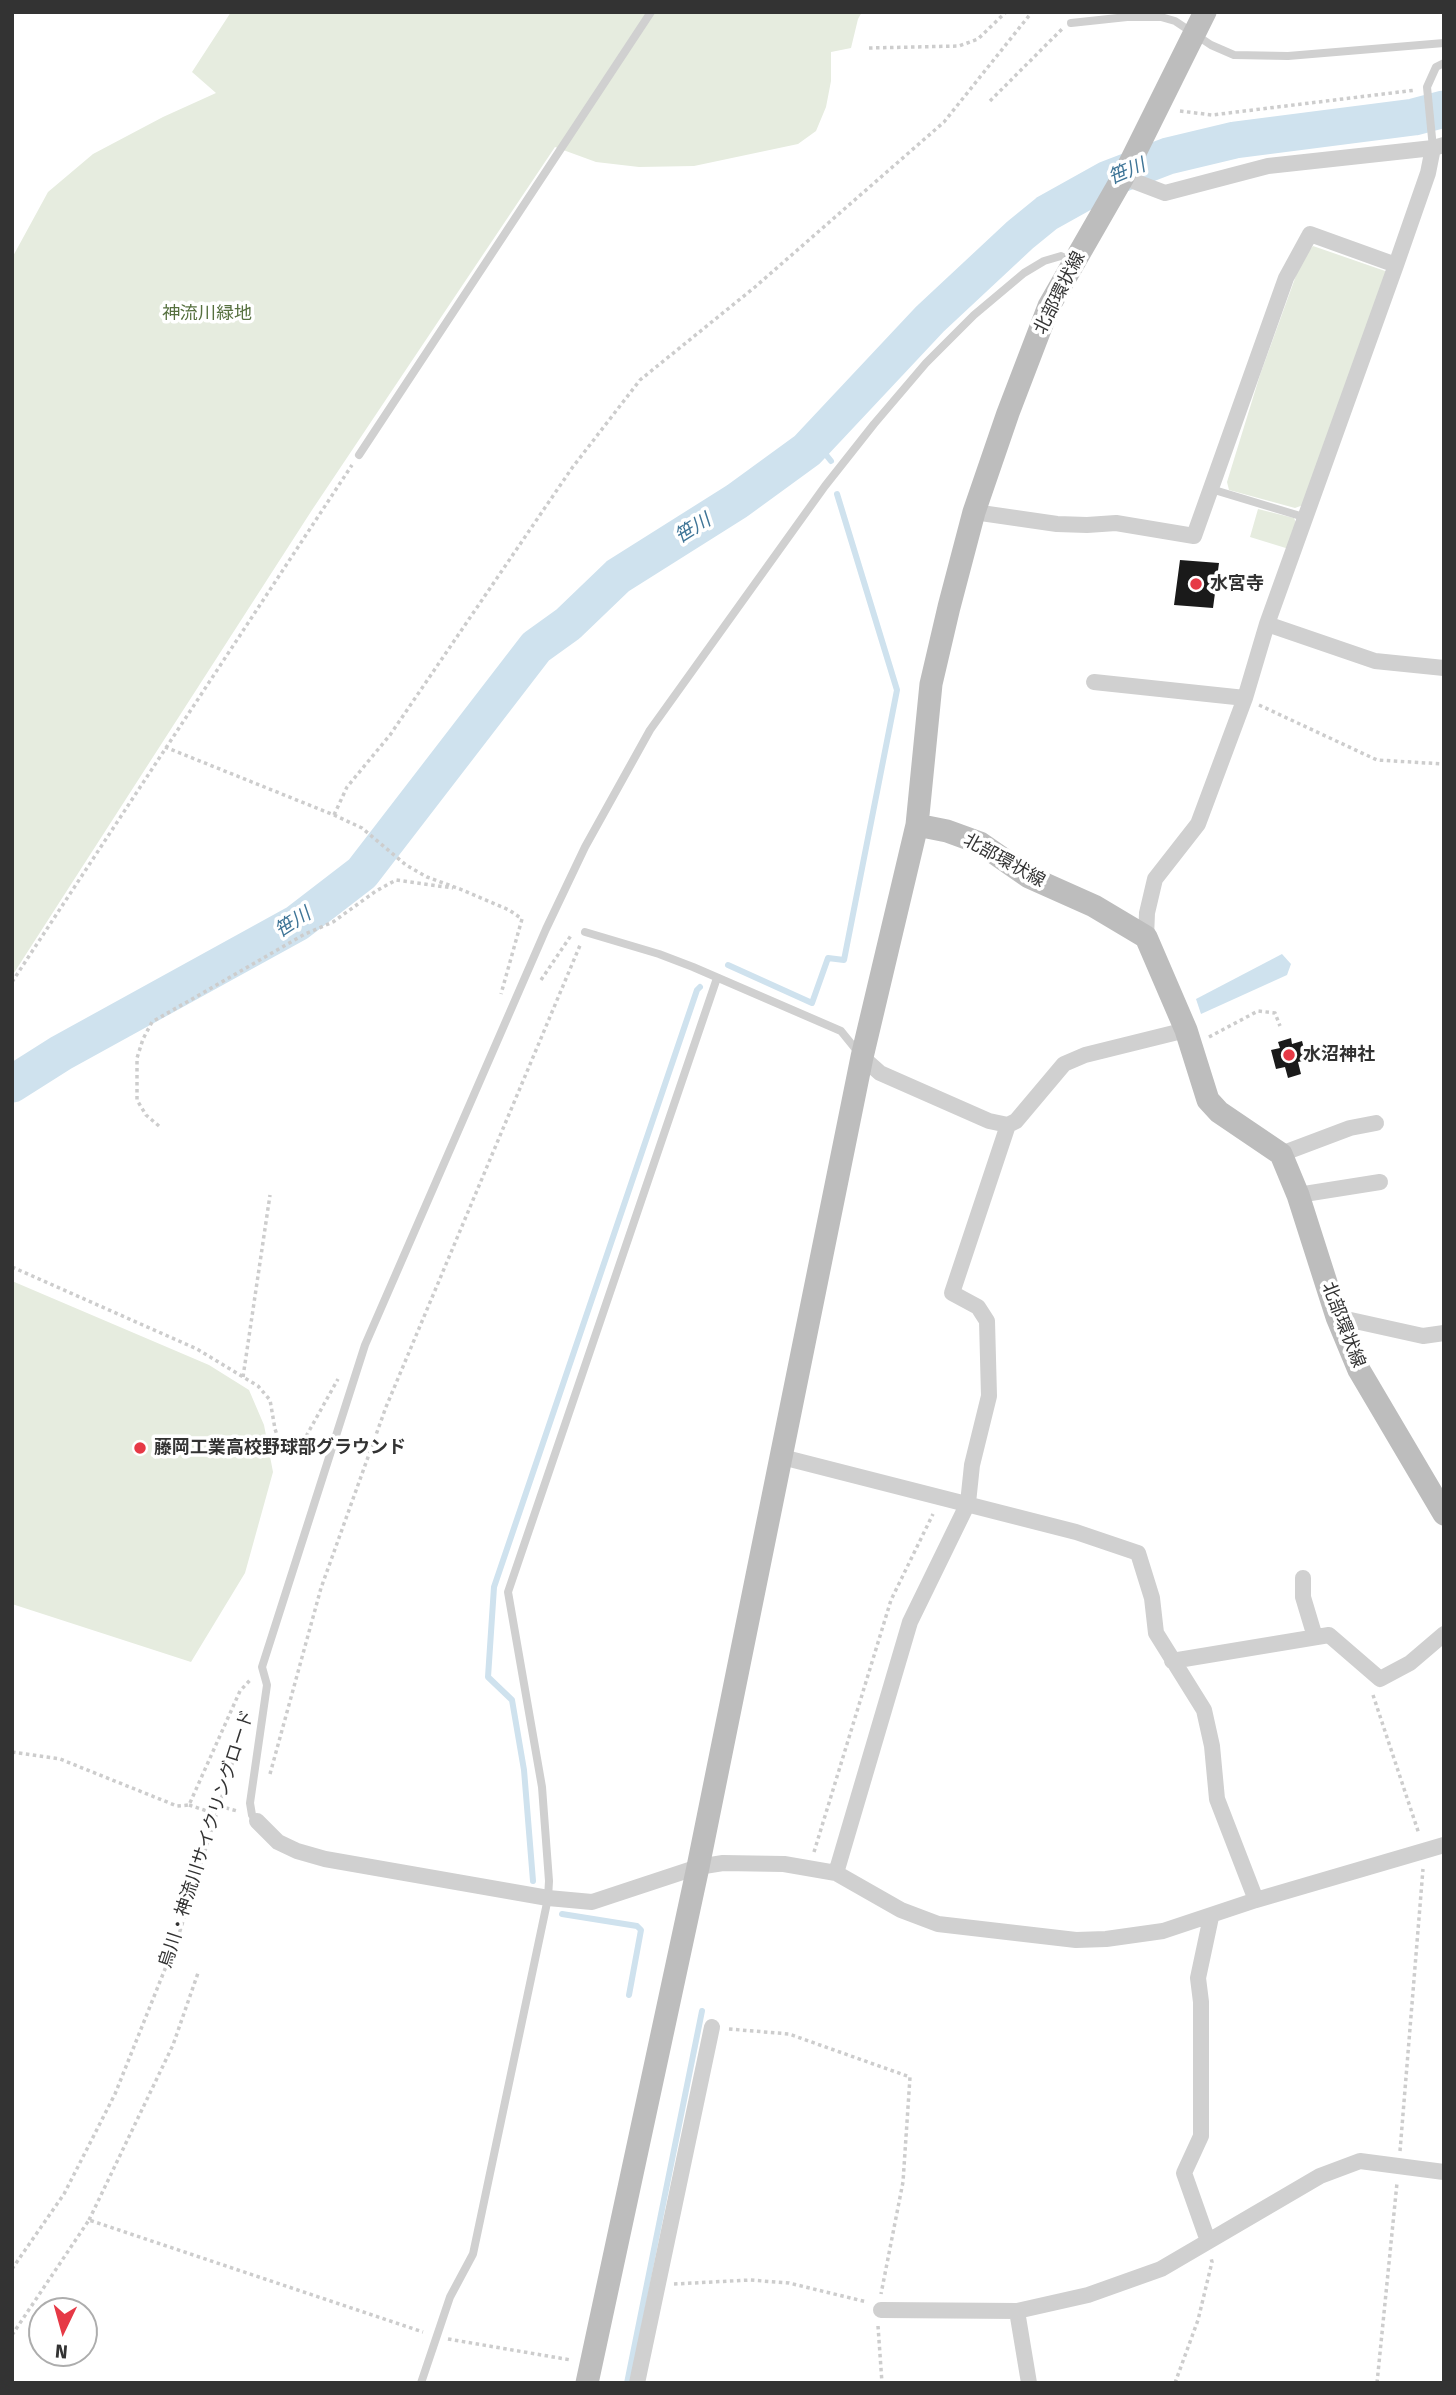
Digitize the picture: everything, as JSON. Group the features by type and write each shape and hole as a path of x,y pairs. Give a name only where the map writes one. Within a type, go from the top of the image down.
{"street":[{"path":"1167,107 1205,12"},
{"name":"北部環状線","path":"1146,937 1094,906 1029,877 980,843 947,831 917,825 930,684 974,512 1008,413 1049,306 1144,136 1167,107"},
{"path":"1123,177 1166,192 1268,166 1436,143 1396,265 1268,624 1245,698 1198,824 1155,879 1147,914 1146,937 1186,1030 1208,1100 1219,1112 1281,1154 1350,1128 1376,1123"},
{"path":"974,512 1057,524 1116,523 1194,536 1286,278 1310,234 1396,265"},
{"path":"1268,624 1375,661 1444,668"},
{"path":"1094,682 1245,698"},
{"path":"589,2373 698,1867 862,1057 917,825"},
{"path":"862,1057 880,1073 989,1121 1008,1125 1016,1121 1063,1064 1085,1055 1186,1030"},
{"path":"836,1873 910,1622 968,1503 972,1465 989,1396 987,1321 978,1307 953,1293 1008,1125"},
{"name":"北部環状線","path":"1281,1154 1298,1195 1336,1317 1359,1370 1441,1503"},
{"path":"1298,1195 1380,1182"},
{"path":"1336,1317 1423,1336 1444,1333"},
{"path":"782,1457 1076,1532 1138,1553 1152,1598 1156,1633 1204,1710 1212,1746 1217,1799 1255,1900"},
{"path":"1303,1578 1303,1597 1315,1637"},
{"path":"1172,1661 1329,1634 1380,1679 1410,1663 1444,1634"},
{"path":"257,1821 278,1842 325,1859 548,1898 592,1902 698,1867 723,1863 757,1863 836,1873 901,1910 938,1924 1062,1938 1106,1939 1163,1931 1255,1900 1444,1845"},
{"path":"1208,2241 1184,2173 1201,2136 1201,2002 1198,1978 1211,1917"},
{"path":"637,2383 712,2027"},
{"path":"881,2310 1017,2311 1088,2295 1161,2269 1320,2176 1360,2161 1444,2172"},
{"path":"1017,2311 1029,2383"}],"lane":[{"path":"359,455 651,12"},
{"path":"1071,23 1127,17 1161,17 1175,21 1234,55 1288,56 1444,43"},
{"path":"1436,143 1428,90 1436,67 1444,63"},
{"path":"257,1821 252,1815 250,1803 267,1685 262,1667 365,1345 541,942 618,784 650,730 825,486 926,363 974,315 1024,273 1044,261 1061,256 1074,262"},
{"path":"1211,489 1307,517"},
{"path":"585,932 659,954 841,1031 862,1057"},
{"path":"421,2383 450,2297 473,2254 548,1898 542,1787 509,1591 717,978"}],"path":[{"path":"869,48 959,46 978,39 1006,12"},
{"path":"334,815 347,787 390,735 572,468 640,380 755,287 944,122 1032,12"},
{"path":"990,101 1055,33 1071,23"},
{"path":"1167,107 1212,115 1428,90"},
{"path":"12,982 359,455"},
{"path":"1245,698 1377,760 1444,764"},
{"path":"165,747 362,828 405,865 522,919 500,1001"},
{"path":"159,1126 146,1115 137,1100 137,1058 142,1039 152,1022 305,934 333,922 396,880 460,889"},
{"path":"268,1782 321,1588 386,1407 585,932"},
{"path":"1230,1026 1258,1011 1275,1013 1280,1026"},
{"path":"243,1377 270,1195"},
{"path":"12,1267 197,1349 258,1386 270,1400 279,1441 285,1448 296,1448 304,1440 342,1371"},
{"path":"809,1868 891,1600 939,1496"},
{"path":"1363,1664 1424,1850 1377,2383"},
{"path":"189,1805 240,1691 262,1667"},
{"name":"烏川・神流川サイクリングロード","path":"12,2269 64,2194 115,2094 179,1934 250,1705"},
{"path":"12,1752 60,1759 177,1806 189,1805 216,1814"},
{"path":"12,2335 89,2220 173,2045 198,1973"},
{"path":"712,2027 789,2034 910,2077 902,2182 881,2289 881,2310 877,2320 882,2383"},
{"path":"89,2220 435,2336 589,2373"},
{"path":"1175,2383 1198,2320 1212,2262 1208,2241"},
{"path":"658,2285 750,2280 789,2283 870,2303 881,2310"}],"green space":[{"name":"神流川緑地","path":"231,12 862,12 851,48 831,52 831,81 826,107 816,131 798,144 694,166 639,167 596,162 555,147 312,510 12,976 12,258 48,192 93,154 216,93 192,72"},
{"path":"1313,246 1388,272 1306,504 1295,508 1229,490 1227,482 1260,375 1302,259"},
{"path":"1258,509 1294,518 1298,527 1289,549 1250,537"},
{"name":"藤岡工業高校野球部グラウンド","path":"12,1281 209,1365 249,1390 264,1425 273,1472 245,1573 191,1662 12,1604"}],"water":[{"path":"1282,954 1291,964 1287,975 1201,1014 1196,999"}],"building":[{"name":"水宮寺","path":"1180,560 1219,563 1213,608 1174,605"},
{"name":"水沼神社","path":"1291,1038 1292,1044 1302,1041 1307,1060 1298,1062 1301,1074 1288,1078 1285,1067 1276,1069 1271,1050 1280,1048 1278,1042"}],"waterway":[{"name":"笹川","path":"12,1084 61,1053 297,923 362,873 536,647 568,624 618,576 737,501 807,450 930,319 1047,213 1108,179 1168,156 1235,140 1414,117 1444,109"},
{"path":"815,441 831,461"},
{"path":"728,965 812,1003 828,958 844,960 897,690 837,494"},
{"path":"533,1881 524,1770 512,1700 488,1677 494,1587 700,987"},
{"path":"562,1914 637,1926 641,1930 629,1995"},
{"path":"627,2383 702,2011"}],"place":[{"name":"水宮寺","path":"1196,584"},
{"name":"水沼神社","path":"1289,1055"},
{"name":"藤岡工業高校野球部グラウンド","path":"140,1448"}]}
